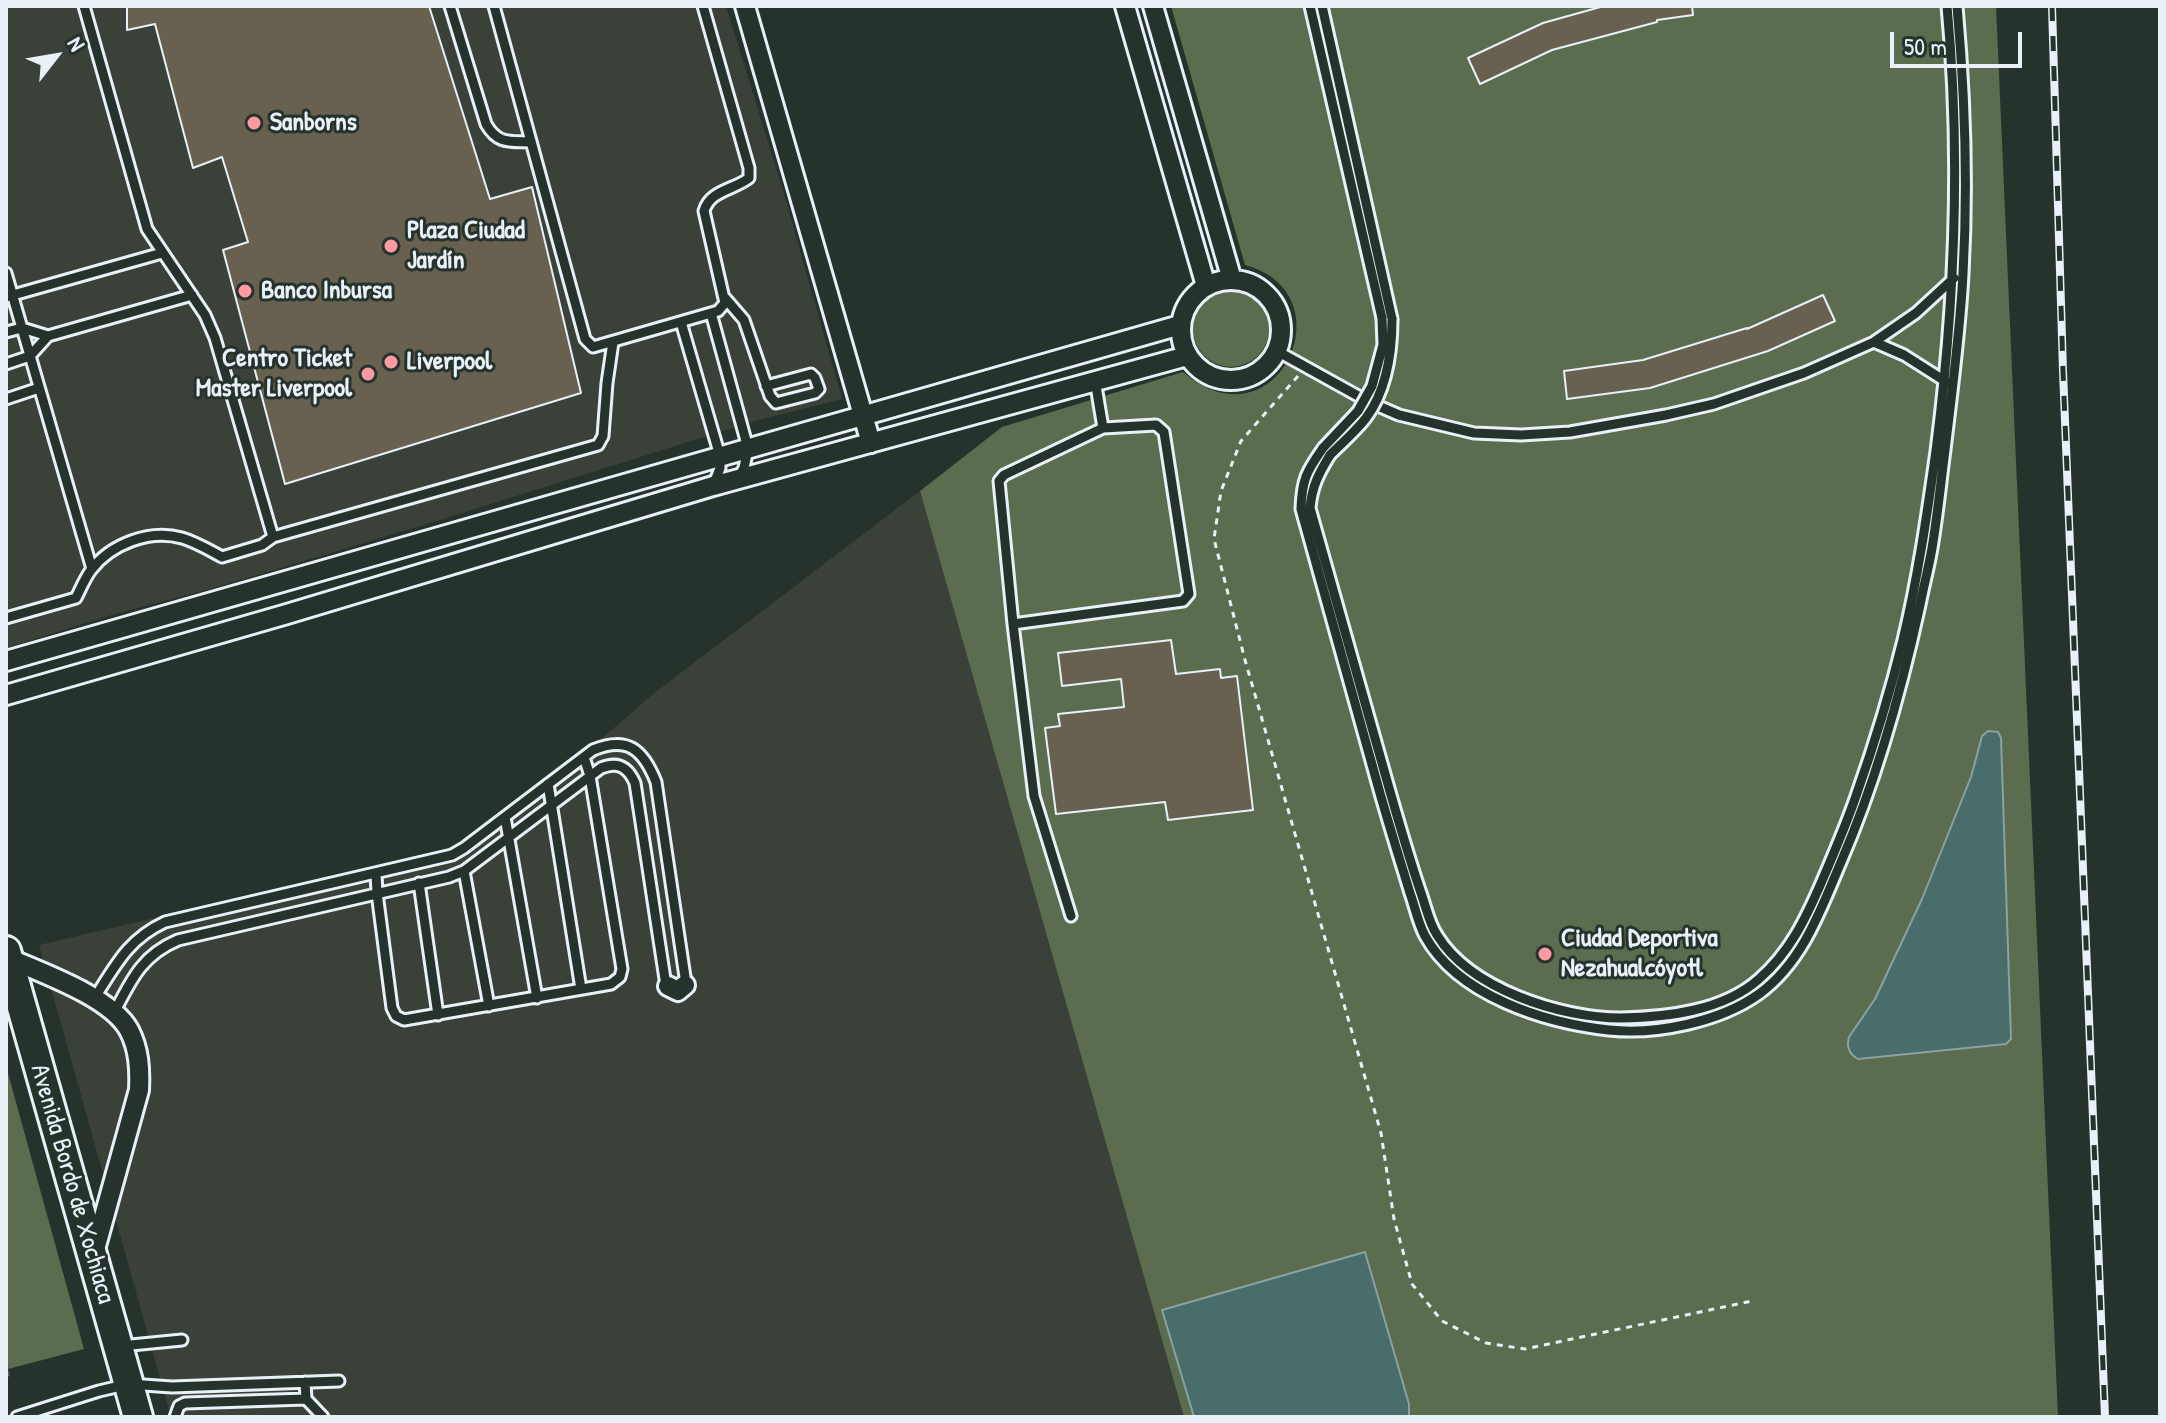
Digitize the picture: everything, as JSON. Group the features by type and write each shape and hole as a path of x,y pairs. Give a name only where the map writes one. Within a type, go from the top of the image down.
{"main road":[{"name":"Avenida Bordo de Xochiaca","path":"7,954 138,1417"}],"street":[{"path":"745,6 871,443"},
{"path":"1125,6 1206,286"},
{"path":"1153,6 1232,280"},
{"path":"1221,280 1232,280 1252,284 1265,293 1275,305 1281,336 1277,351 1268,365 1241,380 1226,381 1210,377 1187,356 1181,341 1180,325 1188,302 1206,286 1221,280"},
{"path":"6,661 1180,325"},
{"path":"6,695 713,486 1187,356"},
{"path":"279,583 287,614"},
{"path":"7,954 94,999 114,1013 127,1027 136,1045 140,1067 139,1090 92,1260"}],"lane":[{"path":"84,6 147,229 205,315 220,352 273,537"},
{"path":"450,6 491,134 501,141 531,142"},
{"path":"494,6 585,339 593,347 723,308 725,298 704,211 714,195 749,178 749,168 703,6"},
{"path":"1310,6 1387,319"},
{"path":"1322,6 1392,346 1381,388 1367,418 1326,452 1311,491 1310,508 1405,845 1434,931 1449,953 1470,971 1519,997 1564,1011 1611,1018 1654,1017 1691,1011 1725,1000 1755,983 1782,957 1802,927 1843,833 1878,733 1903,640 1923,545 1949,384 1966,169 1963,70 1957,6"},
{"path":"1947,6 1953,70 1958,277"},
{"path":"9,296 162,253"},
{"path":"6,273 9,296 22,328 92,569"},
{"path":"1277,351 1369,402 1399,415 1474,433 1521,435 1570,432 1714,404 1804,373 1874,342 1916,313 1958,277"},
{"path":"6,364 30,356 48,336 192,295"},
{"path":"725,298 744,320 766,386 776,403 815,393 819,389 811,374 766,386"},
{"path":"711,313 748,448 738,479"},
{"path":"681,322 720,456 720,468 713,486"},
{"path":"6,332 22,328 48,336"},
{"path":"6,618 76,598 92,569 103,558 132,540 166,535 182,538 222,557 262,545 273,537 598,445 603,436 613,342"},
{"path":"1874,342 1904,355 1949,384"},
{"path":"1095,380 1103,428"},
{"path":"6,399 39,388"},
{"path":"1013,624 1183,601 1189,594 1164,432 1156,425 1103,428 1017,468 999,481 1013,624 1034,796 1071,916"},
{"path":"94,999 128,948 139,937 165,922 452,855 593,750 607,744 632,748 650,767 656,782 685,977 676,986 665,979 635,783 631,774 612,764 601,768 464,871 178,940 162,947 140,966 114,1013"},
{"path":"376,874 392,1008 396,1016 404,1020 611,984 620,977 622,969 590,776 584,757"},
{"path":"548,784 581,989"},
{"path":"505,817 537,998"},
{"path":"464,871 489,1006"},
{"path":"419,883 438,1015"},
{"path":"118,1347 182,1340"},
{"path":"17,1417 129,1384 172,1387 339,1381"},
{"path":"305,1382 306,1399 323,1417"},
{"path":"173,1416 179,1406 193,1402 306,1399"}],"path":[{"path":"1305,367 1241,441 1221,491 1214,539 1249,675 1381,1133 1394,1219 1412,1284 1442,1321 1486,1343 1525,1349 1752,1301"}],"shaded area":[{"path":"6,6 726,6 784,194 842,399 758,420 427,524 6,648"},
{"path":"920,491 1184,1417 171,1417 39,945 457,847"}],"green space":[{"name":"Ciudad Deportiva Nezahualcóyotl","path":"1171,6 1996,6 2058,1417 1184,1417 920,491 1002,427 1183,372 1217,392 1247,393 1272,381 1289,359 1296,332 1293,305 1276,281 1245,265"},
{"path":"1231,291 1246,294 1258,302 1266,314 1269,329 1266,344 1258,356 1246,364 1231,367 1216,364 1204,356 1196,344 1193,329 1196,314 1204,302 1216,294"},
{"path":"6,1066 84,1349 8,1369 10,1376 6,1377"}],"water":[{"path":"1988,731 1998,732 2001,738 2011,1039 2006,1044 1858,1059 1849,1050 1849,1037 1875,999 1922,899 1971,777 1982,736"},
{"path":"1365,1252 1409,1404 1409,1417 1194,1417 1162,1310"}],"building":[{"name":"Plaza Ciudad Jardín","path":"127,6 429,6 490,199 532,187 581,393 285,484 223,250 248,242 222,157 193,168 155,24 127,30"},
{"path":"1604,6 1692,6 1693,15 1657,20 1552,50 1480,84 1468,58 1543,23"},
{"path":"1823,295 1835,321 1768,351 1650,388 1567,399 1564,371 1643,360 1747,329"},
{"path":"1171,640 1176,674 1220,669 1221,678 1237,676 1253,810 1168,820 1165,802 1056,814 1045,728 1060,726 1058,714 1124,707 1121,679 1062,686 1058,653"}],"railway":[{"path":"2052,6 2063,371 2105,1417"}],"place":[{"name":"Sanborns","path":"254,123"},
{"name":"Plaza Ciudad Jardín","path":"391,246"},
{"name":"Banco Inbursa","path":"245,291"},
{"name":"Liverpool","path":"391,362"},
{"name":"Centro Ticket Master Liverpool","path":"368,374"},
{"name":"Ciudad Deportiva Nezahualcóyotl","path":"1545,954"}]}
